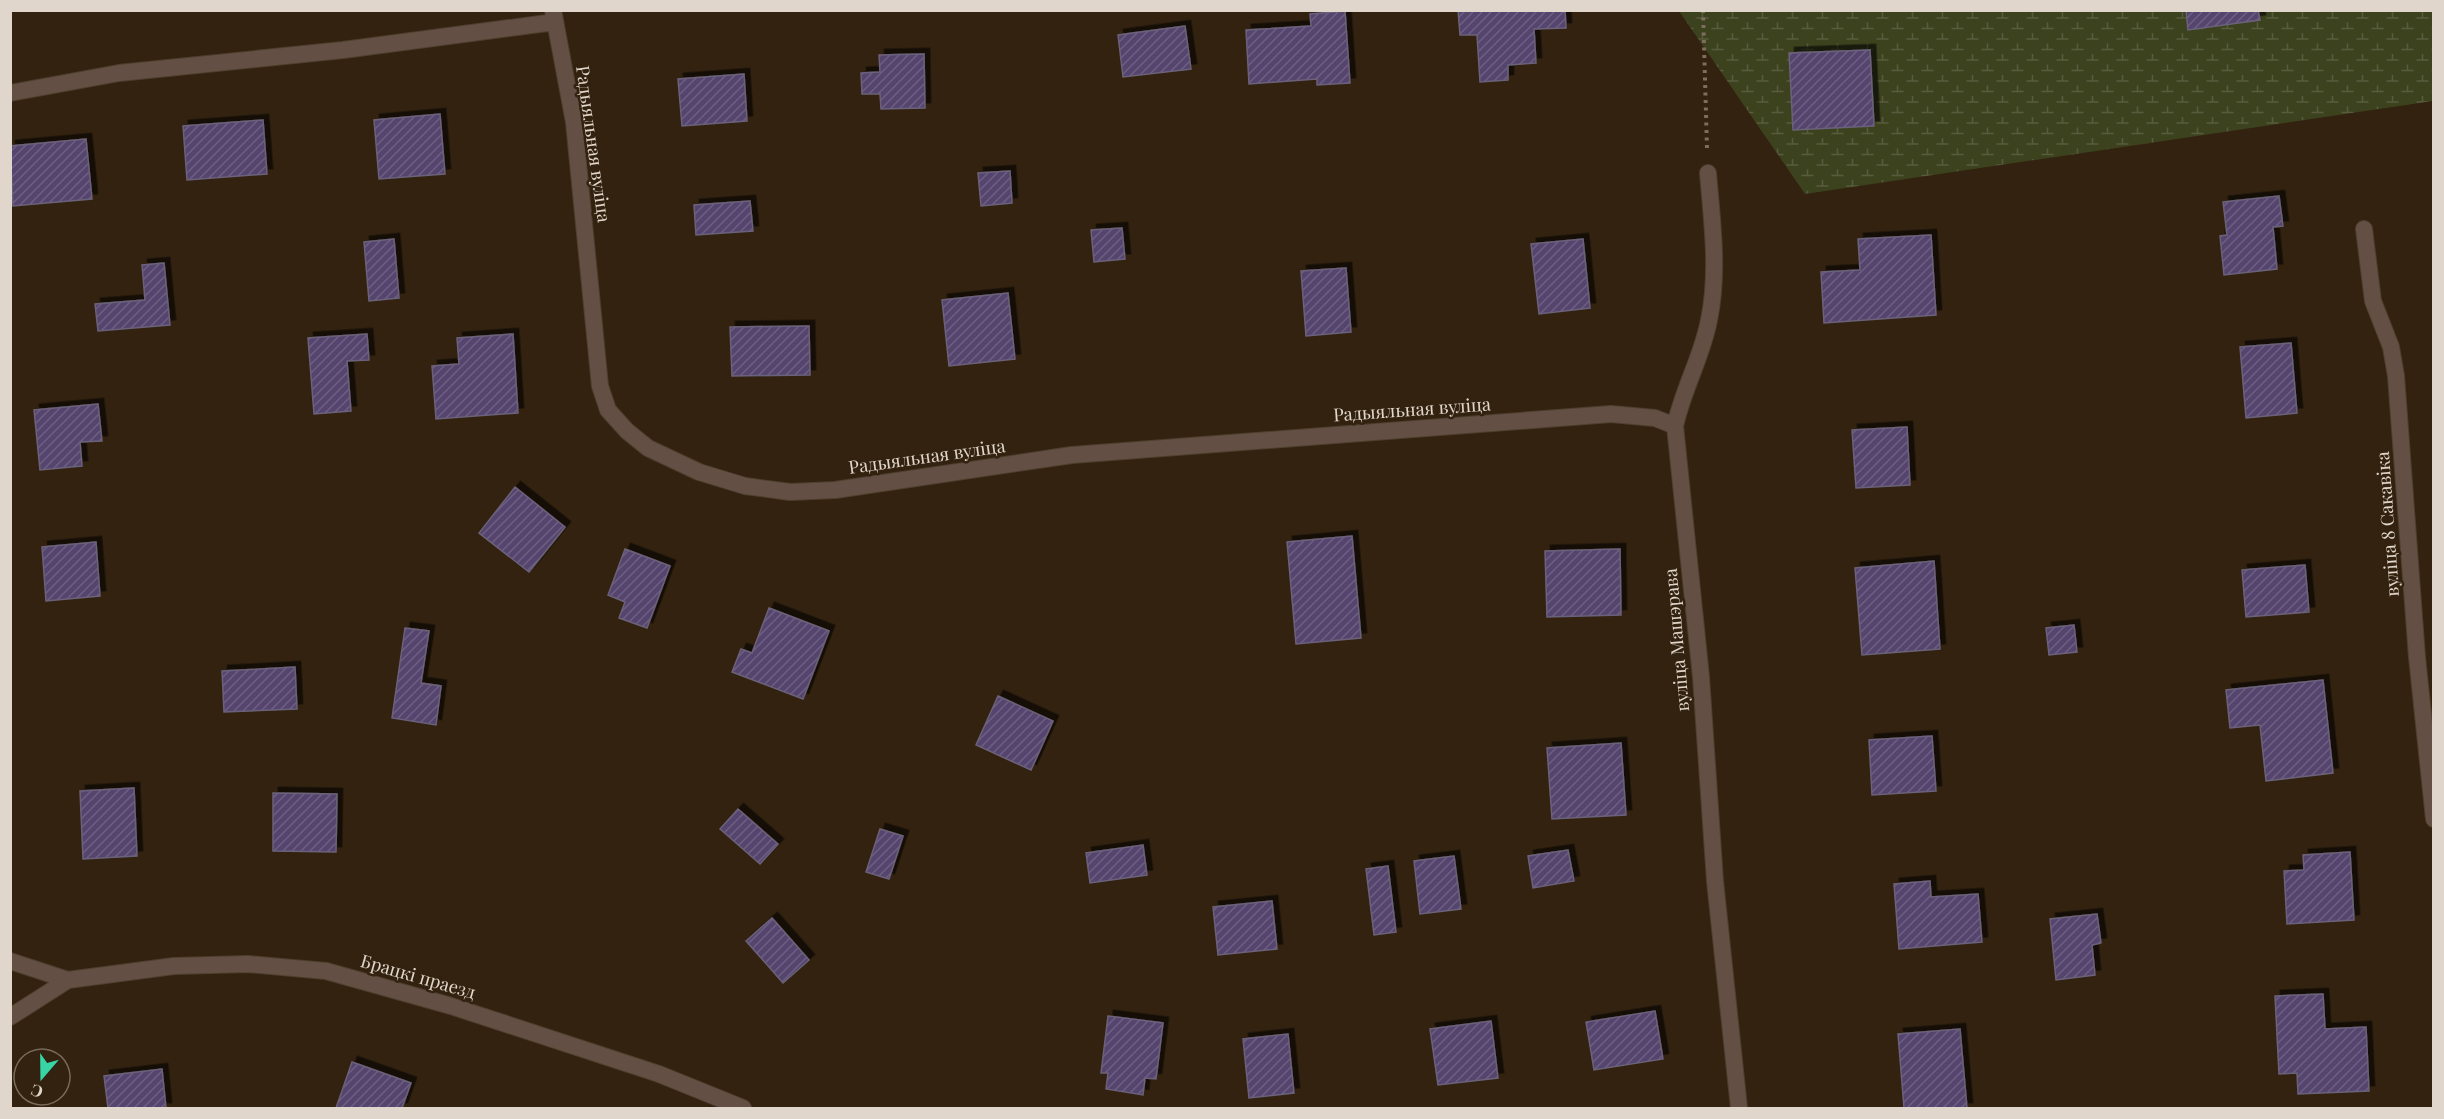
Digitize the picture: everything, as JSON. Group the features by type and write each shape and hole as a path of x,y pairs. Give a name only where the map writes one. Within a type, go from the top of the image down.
{"street":[{"path":"10,93 119,73 343,50 554,16"},
{"name":"Радыяльная вуліца","path":"554,16 574,122 600,386 608,410 627,431 648,447 699,472 745,486 790,492 836,490 1072,455 1611,414 1655,418 1675,426"},
{"name":"вуліца Машэрава","path":"1708,173 1714,248 1709,320 1694,368 1680,400 1675,426 1701,677 1715,881 1739,1108"},
{"name":"вуліца 8 Сакавіка","path":"2364,229 2373,302 2391,346 2396,376 2417,657 2433,819"},
{"name":"Брацкі праезд","path":"10,961 68,980"},
{"name":"Брацкі праезд","path":"10,1017 68,980 174,966 248,964 326,971 484,1016 659,1074 743,1108"}],"path":[{"path":"1703,10 1708,173"}],"green space":[{"path":"1679,11 2433,11 2433,101 1805,194"}],"building":[{"path":"1458,10 1565,10 1566,28 1534,29 1536,63 1508,65 1508,80 1480,82 1477,35 1460,35"},
{"path":"2186,10 2258,10 2260,20 2188,30"},
{"path":"1345,11 1350,83 1317,85 1317,79 1249,84 1246,30 1311,26 1310,14"},
{"path":"1185,26 1191,69 1123,77 1118,35"},
{"path":"1870,50 1874,126 1793,130 1789,53"},
{"path":"924,54 925,108 881,109 880,94 862,94 861,73 880,72 879,55"},
{"path":"744,74 747,121 682,126 678,79"},
{"path":"440,114 445,174 379,179 374,120"},
{"path":"263,120 267,174 187,180 183,126"},
{"path":"86,139 92,199 13,206 10,146"},
{"path":"1010,171 1012,203 981,206 978,173"},
{"path":"2279,196 2283,226 2273,227 2277,269 2224,275 2220,236 2227,235 2223,202"},
{"path":"750,201 753,231 696,235 694,205"},
{"path":"1122,228 1125,259 1094,262 1091,230"},
{"path":"1931,235 1936,315 1824,323 1821,272 1860,270 1858,239"},
{"path":"394,239 399,298 369,301 364,242"},
{"path":"1583,239 1590,308 1539,314 1531,244"},
{"path":"164,263 170,325 98,331 95,304 145,300 142,265"},
{"path":"1346,268 1351,332 1306,336 1301,271"},
{"path":"1008,293 1015,359 949,366 942,300"},
{"path":"809,326 810,375 732,376 730,327"},
{"path":"367,334 369,360 347,361 351,411 314,414 308,338"},
{"path":"513,334 518,413 436,419 432,366 459,364 457,338"},
{"path":"2291,343 2297,413 2246,418 2240,347"},
{"path":"98,404 102,441 80,442 82,466 40,470 34,410"},
{"path":"1907,427 1910,485 1856,488 1852,430"},
{"path":"515,487 565,527 529,572 479,533"},
{"path":"1352,536 1361,638 1296,644 1287,542"},
{"path":"96,542 100,596 46,601 42,547"},
{"path":"625,549 670,566 647,628 619,618 625,602 608,595"},
{"path":"1620,549 1621,615 1547,617 1545,551"},
{"path":"1934,561 1940,649 1862,655 1855,568"},
{"path":"2305,565 2309,612 2246,617 2242,570"},
{"path":"769,608 829,631 803,699 732,672 741,649 752,653"},
{"path":"2074,625 2077,652 2049,655 2046,628"},
{"path":"405,628 429,631 421,683 441,686 436,725 392,718"},
{"path":"295,667 297,709 224,712 222,671"},
{"path":"2323,680 2333,773 2266,781 2260,725 2230,728 2226,690"},
{"path":"998,696 1053,721 1031,770 976,745"},
{"path":"1932,736 1936,791 1872,795 1869,740"},
{"path":"1621,743 1626,815 1552,819 1547,748"},
{"path":"134,788 137,856 83,859 80,791"},
{"path":"273,793 337,794 336,852 273,851"},
{"path":"738,809 778,844 760,864 720,829"},
{"path":"880,829 903,836 889,879 866,872"},
{"path":"1143,845 1147,875 1090,883 1086,853"},
{"path":"1568,850 1574,881 1533,888 1528,856"},
{"path":"2350,852 2354,920 2287,924 2284,871 2304,870 2303,855"},
{"path":"1454,856 1461,909 1420,914 1414,861"},
{"path":"1388,866 1396,932 1374,935 1366,869"},
{"path":"1930,881 1931,897 1978,894 1982,942 1899,949 1894,884"},
{"path":"1272,901 1277,949 1218,955 1213,907"},
{"path":"2097,914 2101,943 2092,945 2095,975 2056,980 2050,919"},
{"path":"772,918 809,960 783,983 746,941"},
{"path":"2323,994 2325,1029 2366,1027 2369,1091 2298,1094 2297,1073 2279,1074 2275,996"},
{"path":"1655,1011 1663,1059 1594,1070 1586,1022"},
{"path":"1108,1016 1163,1023 1156,1079 1145,1078 1143,1095 1106,1089 1108,1073 1101,1073"},
{"path":"1491,1021 1498,1078 1438,1085 1430,1029"},
{"path":"1960,1029 1967,1108 1904,1108 1898,1034"},
{"path":"1288,1034 1294,1093 1249,1098 1243,1039"},
{"path":"352,1062 411,1083 402,1108 336,1108"},
{"path":"162,1069 166,1108 108,1108 104,1076"}]}
